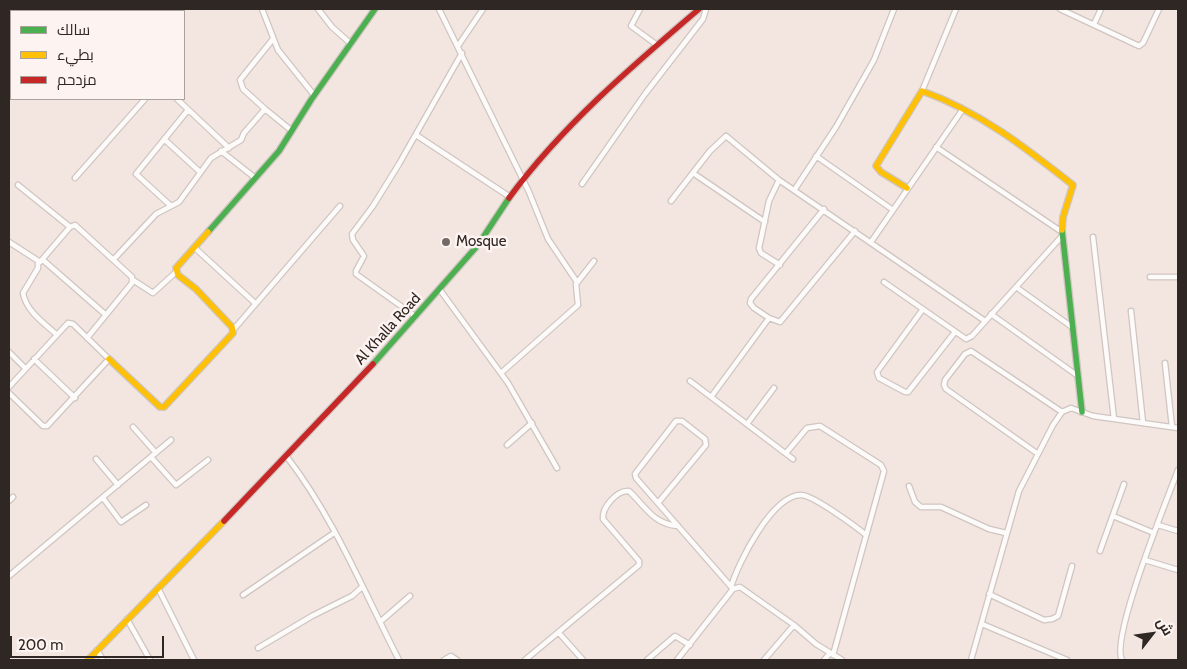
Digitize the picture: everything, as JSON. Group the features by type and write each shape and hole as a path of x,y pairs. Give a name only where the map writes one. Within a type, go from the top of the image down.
{"street":[{"path":"262,9 278,50 314,95"},
{"path":"318,9 332,27 350,43"},
{"path":"56,334 30,310 24,300 23,293 41,261 70,227 75,225 80,228 114,259 133,280 155,292 176,272 176,268 254,177 279,151 314,95 375,9"},
{"path":"439,9 522,179 548,239 577,282"},
{"path":"458,46 484,9"},
{"path":"640,9 631,26 657,45"},
{"name":"Al Khalla Road","path":"88,660 287,458 440,290 478,245 522,179 549,147 582,113 699,9"},
{"path":"582,184 645,94 703,19 706,9"},
{"path":"795,189 836,128 874,60 894,9"},
{"path":"907,188 881,172 876,166 922,91 956,9"},
{"path":"1063,9 1141,45 1159,9"},
{"path":"1094,24 1101,9"},
{"path":"273,39 240,80 243,89 292,131"},
{"path":"415,316 356,274 364,256 352,236 416,135 462,53"},
{"path":"922,91 963,109 1073,185 1063,216 1062,234 1082,412"},
{"path":"75,178 144,100"},
{"path":"178,100 229,148"},
{"path":"114,259 156,214 184,196 211,158 242,140 244,133 265,109"},
{"path":"871,242 963,109"},
{"path":"171,206 136,175 188,110"},
{"path":"416,135 510,197"},
{"path":"670,201 710,152 726,136 779,180 795,189 985,321"},
{"path":"164,139 200,172"},
{"path":"936,147 1062,234"},
{"path":"221,151 254,177"},
{"path":"816,156 893,210"},
{"path":"693,173 764,222"},
{"path":"779,180 770,201 759,248 761,253 780,265"},
{"path":"18,185 70,227"},
{"path":"9,387 56,334 66,324 71,323 160,407 164,407 233,333 234,329 340,206"},
{"path":"824,209 750,301 754,308 769,318 780,321 855,231"},
{"path":"884,282 955,332 965,338 969,338 1062,234"},
{"path":"1093,237 1114,419"},
{"path":"9,242 41,261 106,315"},
{"path":"195,248 256,304"},
{"path":"501,373 578,305 577,282 594,261"},
{"path":"176,272 202,295 234,329"},
{"path":"1150,277 1178,277"},
{"path":"87,338 133,280"},
{"path":"1016,287 1072,327"},
{"path":"440,290 501,373 557,468"},
{"path":"923,309 877,372 879,378 907,392 955,332"},
{"path":"1131,311 1143,422"},
{"path":"991,314 1078,376"},
{"path":"711,397 769,318"},
{"path":"1038,454 946,389 944,385 945,380 965,354 972,351 1062,412"},
{"path":"9,352 25,368"},
{"path":"34,359 75,398"},
{"path":"9,393 45,427 75,398 110,359"},
{"path":"1165,363 1172,427"},
{"path":"690,381 793,459"},
{"path":"747,424 774,388"},
{"path":"971,660 1019,491 1062,412 1071,408 1114,419 1178,428"},
{"path":"658,504 706,445 705,439 682,421 676,422 635,474 658,504 732,588"},
{"path":"507,444 532,424"},
{"path":"786,453 807,428 814,425 820,426 881,465 884,477 832,654 824,660"},
{"path":"133,427 156,453"},
{"path":"9,576 171,440"},
{"path":"151,457 176,485 208,460"},
{"path":"287,458 302,478 334,533 399,660"},
{"path":"96,459 118,485"},
{"path":"1121,660 1119,654 1126,621 1154,533 1178,470"},
{"path":"1100,551 1124,484"},
{"path":"909,486 915,502 921,507 941,507 989,529 1006,533"},
{"path":"1171,489 1178,490"},
{"path":"525,660 640,565 639,561 603,519 604,512 616,495 629,491 654,517 668,525 678,526"},
{"path":"677,660 732,588 737,569 754,538 774,511 795,496 805,496 819,503 866,535"},
{"path":"9,501 13,497"},
{"path":"103,498 120,522 146,505"},
{"path":"1112,516 1154,533"},
{"path":"1158,526 1178,531"},
{"path":"243,595 334,533"},
{"path":"1145,560 1178,570"},
{"path":"989,594 1044,620 1052,619 1058,616 1072,566"},
{"path":"158,587 194,660"},
{"path":"258,648 312,616 352,596 362,587"},
{"path":"732,588 743,588 794,625 816,644 842,660"},
{"path":"380,622 410,596"},
{"path":"127,619 150,660"},
{"path":"982,624 1067,660"},
{"path":"764,660 794,625"},
{"path":"559,633 583,660"},
{"path":"648,660 673,637 680,638 690,645"},
{"path":"98,650 102,660"},
{"path":"444,660 451,656 457,660"}],"traffic: fast":[{"path":"208,232 279,151 311,100 375,9"},
{"path":"373,364 478,245 509,198"},
{"path":"1062,230 1082,412"}],"traffic: slow":[{"path":"907,188 881,172 876,166 922,91 943,99 982,120 1020,144 1073,185 1063,217 1062,230"},
{"path":"109,359 160,407 164,407 233,333 232,327 196,289 178,275 176,268 208,232"},
{"path":"88,660 224,521"}],"traffic: jam":[{"path":"509,198 551,146 598,98 699,9"},
{"path":"224,521 373,364"}],"place":[{"name":"Mosque","path":"446,242"}]}
